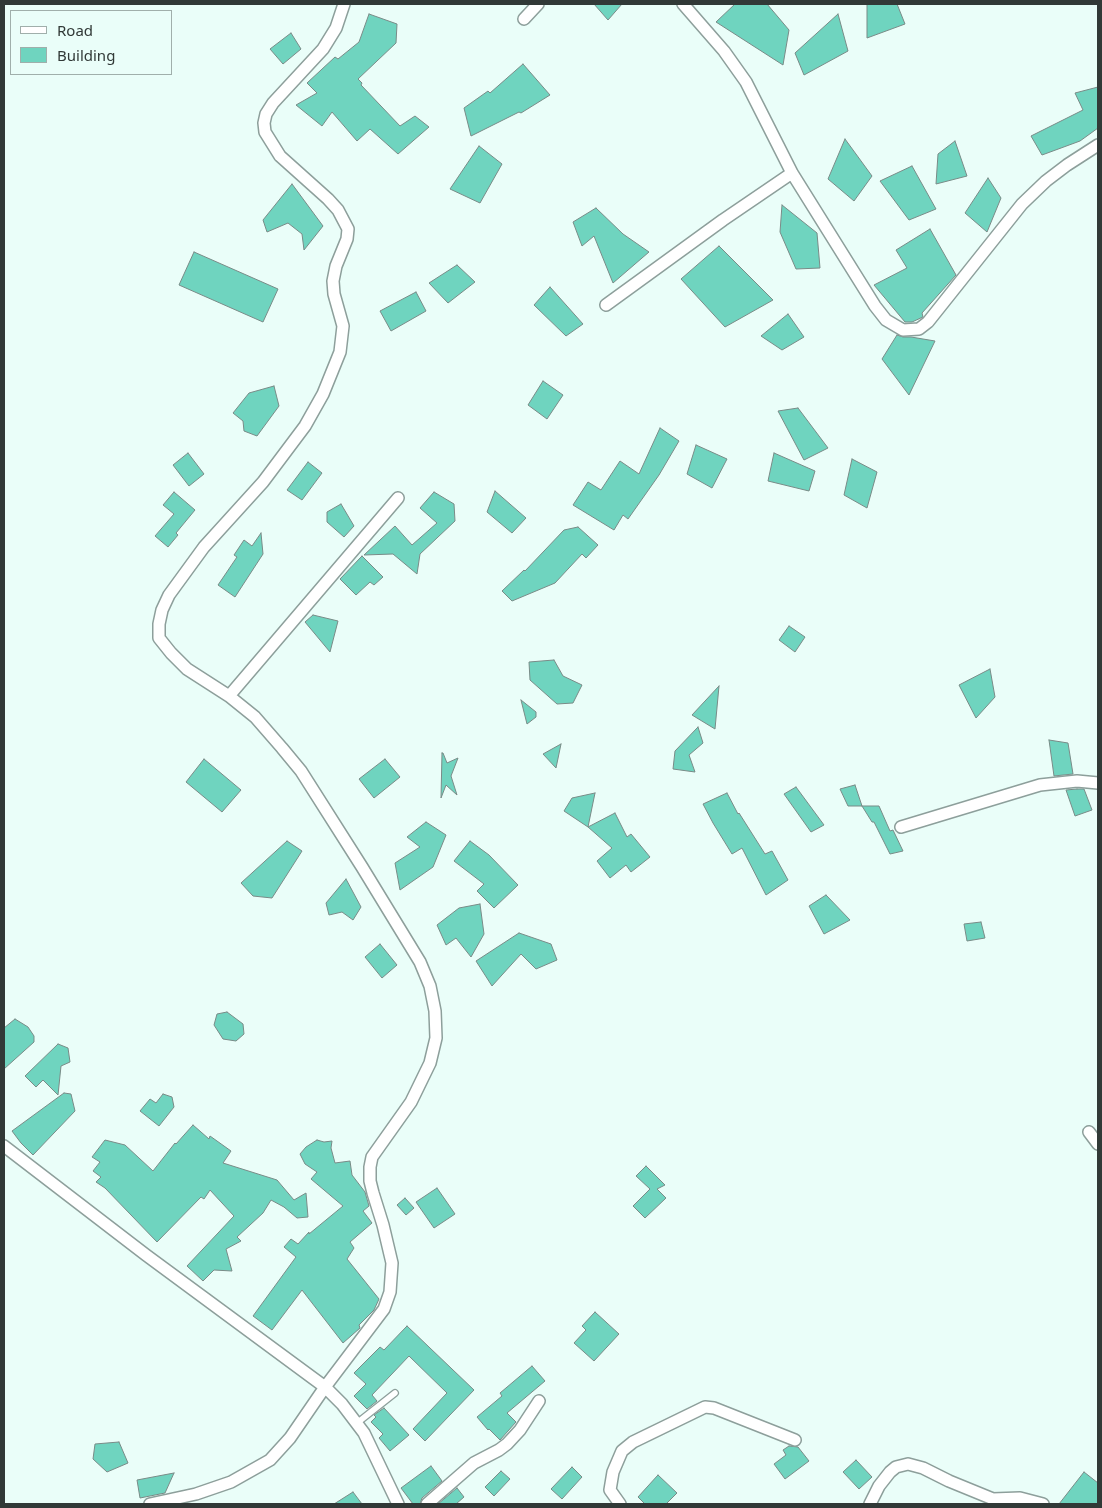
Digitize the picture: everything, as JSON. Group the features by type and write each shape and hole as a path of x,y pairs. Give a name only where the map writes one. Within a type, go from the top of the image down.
{"street":[{"path":"150,1504 196,1494 231,1482 270,1460 290,1438 387,1303 390,1292 392,1263 383,1225 372,1192 370,1167 372,1158 411,1102 430,1063 436,1038 430,986 420,962 301,771 255,717 229,696 187,669 159,638 162,610 169,595 187,568 222,525 263,482 305,426 323,394 340,352 343,326 334,294 333,281 336,266 347,239 348,229 338,210 328,199 280,156 265,132 264,123 266,114 273,103 323,49 336,28 344,4"},
{"path":"524,19 538,4"},
{"path":"683,4 724,51 746,82 792,173 875,306 886,320 894,326 909,330 920,329 938,311 958,282 1022,204 1060,170 1098,145"},
{"path":"606,305 723,220 792,173"},
{"path":"229,696 398,498"},
{"path":"901,827 1040,785 1077,781 1098,783"},
{"path":"1089,1132 1098,1144"},
{"path":"4,1146 162,1267 325,1387 358,1423 398,1504"},
{"path":"427,1504 474,1463 507,1444 520,1430 539,1401"},
{"path":"620,1504 610,1490 613,1472 622,1451 633,1442 705,1407 714,1408 795,1440"},
{"path":"870,1504 879,1486 890,1472 908,1464 924,1468 949,1481 993,1499 1020,1498 1043,1504"}],"lane":[{"path":"358,1423 395,1393"}],"building":[{"path":"594,4 622,4 608,20"},
{"path":"735,4 767,4 789,30 783,65 716,22"},
{"path":"867,4 897,4 905,24 867,38"},
{"path":"369,14 397,24 396,43 358,79 362,83 361,85 400,126 415,116 429,127 398,154 370,129 357,141 332,112 322,126 296,105 317,93 307,83 335,57 338,59 359,42"},
{"path":"838,14 848,51 804,75 795,53"},
{"path":"291,33 301,49 283,64 270,49"},
{"path":"523,64 550,95 521,113 519,112 471,136 464,108 488,91 490,93"},
{"path":"1098,87 1098,128 1080,141 1042,155 1031,136 1083,110 1075,93"},
{"path":"845,139 872,176 854,201 828,179"},
{"path":"955,141 967,176 936,184 938,154"},
{"path":"479,146 502,164 480,203 450,189"},
{"path":"912,166 936,209 909,220 880,181"},
{"path":"988,178 1001,198 987,232 965,213"},
{"path":"292,184 323,226 304,250 302,234 288,223 267,232 263,220"},
{"path":"782,205 817,233 820,268 796,269 780,232"},
{"path":"596,208 623,234 649,252 613,283 594,236 582,246 573,222"},
{"path":"930,229 956,275 922,313 923,317 912,322 905,322 874,285 907,268 896,250"},
{"path":"719,246 773,300 725,327 681,279"},
{"path":"194,252 278,289 263,322 179,285"},
{"path":"457,265 475,282 448,303 429,283"},
{"path":"550,287 583,324 566,336 534,305"},
{"path":"416,292 426,311 391,331 380,311"},
{"path":"788,314 804,337 782,350 761,336"},
{"path":"897,335 935,341 909,395 882,359"},
{"path":"543,381 563,395 547,419 528,405"},
{"path":"274,386 279,406 257,436 244,431 243,421 233,413 249,393"},
{"path":"798,408 828,448 804,460 778,411"},
{"path":"660,428 679,441 659,475 628,519 623,515 614,530 573,505 588,482 601,490 620,461 639,474"},
{"path":"696,445 727,459 712,488 687,474"},
{"path":"188,453 204,474 189,486 173,465"},
{"path":"774,453 815,471 809,491 768,481"},
{"path":"852,459 877,472 867,508 844,495"},
{"path":"308,462 322,473 302,500 287,490"},
{"path":"495,491 526,518 512,533 487,512"},
{"path":"174,492 195,510 176,533 178,535 168,547 155,536 174,514 163,505"},
{"path":"434,492 454,504 455,521 420,554 417,574 393,554 364,555 395,526 412,545 437,523 420,508"},
{"path":"341,504 354,526 344,537 327,522 327,512"},
{"path":"578,527 598,545 586,558 582,554 555,583 512,601 502,591 525,571 564,530"},
{"path":"261,533 263,554 235,597 218,585 237,557 234,555 244,540 252,546"},
{"path":"362,556 383,577 374,585 370,582 356,595 340,579"},
{"path":"313,615 338,621 330,652 305,622"},
{"path":"789,626 805,637 795,652 779,640"},
{"path":"554,660 563,676 582,685 573,703 557,704 530,680 529,662"},
{"path":"990,669 995,697 976,718 959,685"},
{"path":"719,686 715,729 692,715"},
{"path":"521,700 536,712 536,717 527,724"},
{"path":"698,727 703,743 689,755 695,772 673,769 675,751"},
{"path":"1049,740 1068,743 1073,774 1054,776"},
{"path":"561,744 556,768 543,754"},
{"path":"442,753 447,763 458,758 451,776 457,795 446,785 441,798"},
{"path":"204,759 241,790 222,812 186,782"},
{"path":"385,759 400,777 374,798 359,779"},
{"path":"855,785 862,806 848,806 840,789"},
{"path":"796,787 824,825 811,832 784,794"},
{"path":"1084,789 1092,810 1075,816 1066,790"},
{"path":"595,793 588,827 564,811 572,798"},
{"path":"727,793 738,814 765,854 772,851 788,880 766,895 742,848 732,854 703,804"},
{"path":"862,806 879,806 890,831 893,830 903,851 890,854 874,822 872,822"},
{"path":"615,813 627,837 631,834 650,857 631,872 626,865 610,878 597,861 612,848 588,827"},
{"path":"426,822 446,835 433,867 400,890 395,863 420,847 407,837"},
{"path":"287,841 302,851 272,898 253,896 241,883"},
{"path":"470,841 489,855 518,885 494,908 477,891 484,884 454,861"},
{"path":"346,879 361,907 353,920 342,912 329,915 326,903"},
{"path":"826,895 850,920 824,934 809,906"},
{"path":"480,904 484,934 471,957 456,938 446,945 437,925 459,908"},
{"path":"981,922 985,938 967,941 964,924"},
{"path":"519,933 551,944 557,960 536,969 521,954 492,986 476,961"},
{"path":"380,944 397,965 382,978 365,957"},
{"path":"227,1012 243,1024 244,1034 236,1041 223,1039 214,1025 217,1014"},
{"path":"15,1019 28,1027 34,1036 34,1042 4,1069 4,1028"},
{"path":"58,1044 68,1048 70,1062 61,1066 58,1095 43,1080 36,1087 25,1076"},
{"path":"64,1093 71,1094 75,1111 33,1155 12,1131"},
{"path":"163,1094 172,1097 174,1107 159,1126 140,1111 150,1099 156,1103"},
{"path":"193,1125 209,1139 210,1136 231,1151 223,1163 277,1180 294,1200 306,1193 308,1217 297,1218 284,1207 271,1200 263,1213 237,1237 241,1241 226,1249 232,1271 214,1270 203,1281 187,1266 234,1216 210,1190 204,1199 201,1197 157,1242 105,1188 96,1182 101,1177 93,1171 100,1162 92,1157 105,1140 125,1145 153,1171 175,1143"},
{"path":"317,1140 324,1142 332,1141 331,1148 335,1163 350,1161 352,1175 365,1192 369,1206 363,1211 372,1223 350,1242 354,1248 347,1259 379,1299 374,1310 359,1325 360,1328 343,1343 302,1290 272,1330 253,1316 296,1257 284,1247 291,1239 298,1244 309,1232 309,1234 343,1206 311,1179 317,1172 305,1164 300,1154 306,1147"},
{"path":"646,1166 665,1185 657,1189 666,1198 645,1218 633,1206 650,1189 636,1176"},
{"path":"437,1188 455,1214 434,1228 416,1202"},
{"path":"405,1198 414,1208 406,1215 397,1205"},
{"path":"595,1312 619,1334 594,1361 574,1343 586,1330 582,1326"},
{"path":"407,1326 474,1390 425,1441 413,1429 447,1393 409,1356 372,1395 377,1401 367,1409 354,1396 366,1384 354,1373 380,1347 384,1350"},
{"path":"532,1366 545,1381 507,1413 516,1422 500,1440 477,1417 502,1396 500,1393"},
{"path":"384,1408 409,1435 390,1451 379,1438 383,1434 371,1422 376,1417 374,1415"},
{"path":"119,1442 128,1463 107,1472 93,1459 95,1444"},
{"path":"789,1446 798,1447 809,1461 785,1479 774,1464 786,1455 783,1450"},
{"path":"856,1460 872,1477 859,1489 843,1472"},
{"path":"431,1466 442,1481 422,1498 420,1504 413,1504 401,1488"},
{"path":"572,1467 582,1477 562,1499 551,1489"},
{"path":"501,1471 510,1479 494,1496 485,1487"},
{"path":"1084,1472 1098,1483 1098,1504 1059,1504"},
{"path":"174,1473 165,1493 140,1498 137,1480"},
{"path":"658,1475 677,1493 666,1504 645,1504 638,1497"},
{"path":"457,1488 464,1497 456,1504 438,1504"},
{"path":"353,1492 362,1504 334,1504"}]}
